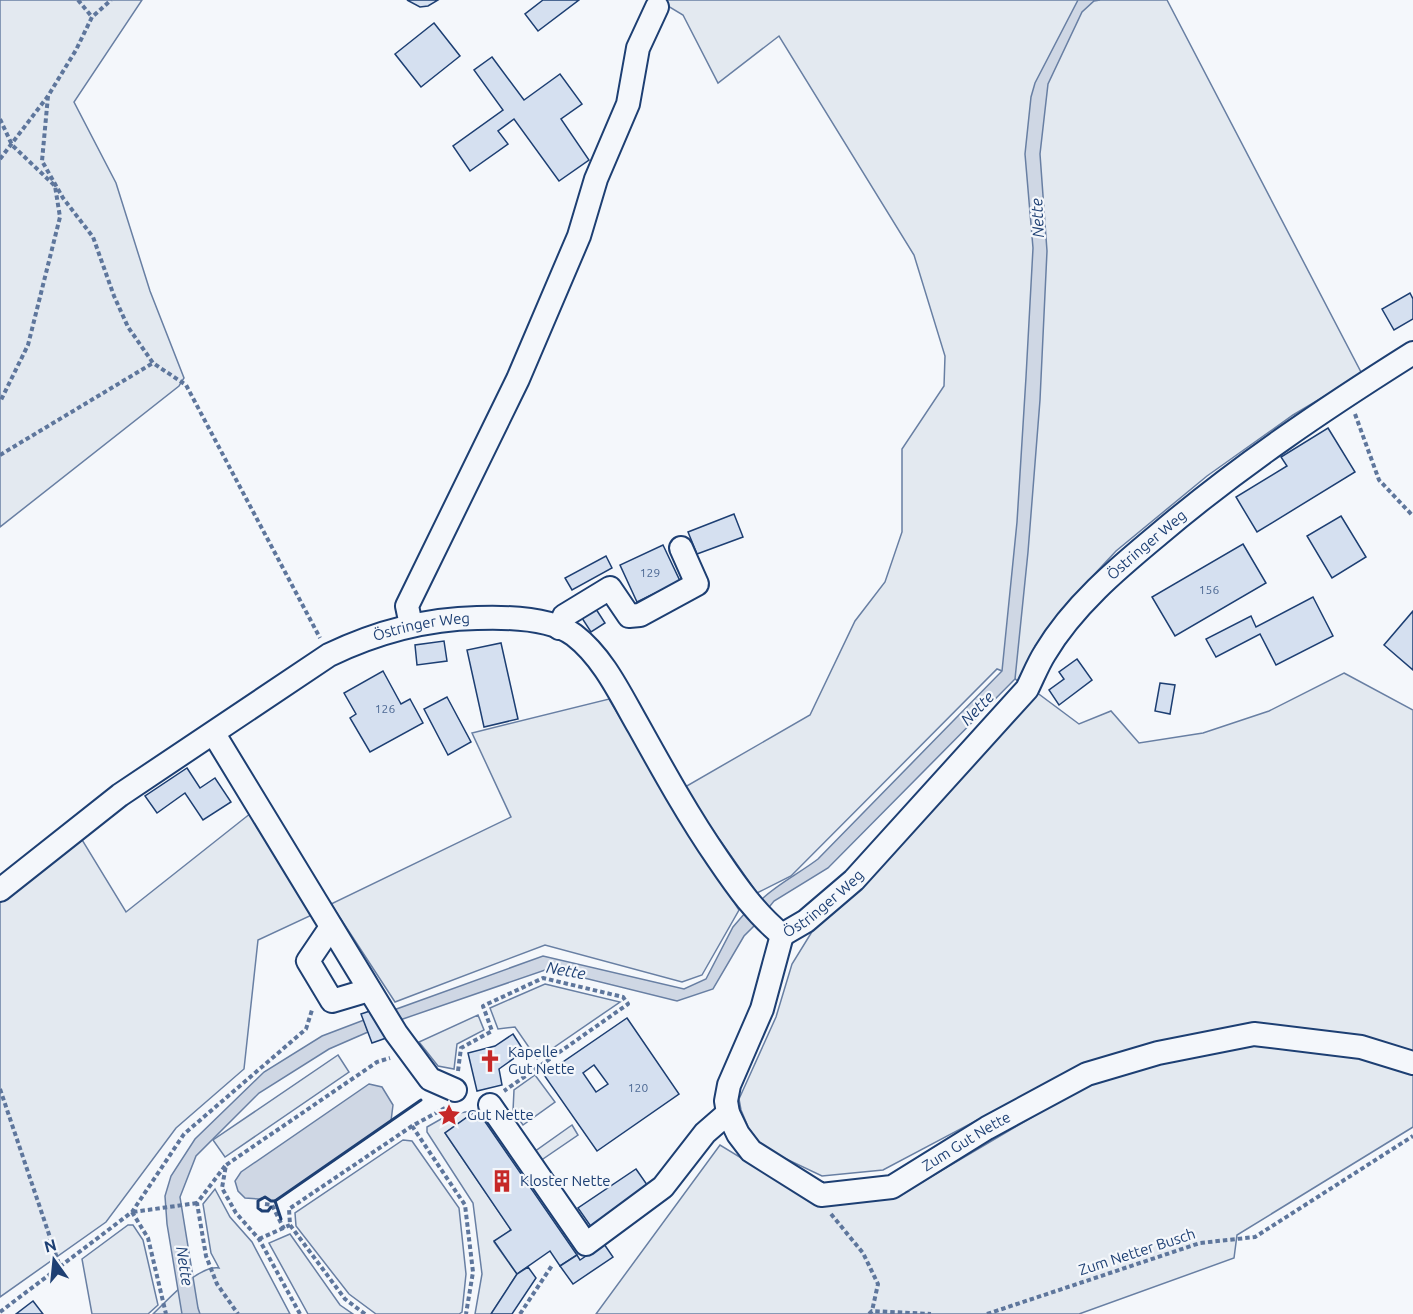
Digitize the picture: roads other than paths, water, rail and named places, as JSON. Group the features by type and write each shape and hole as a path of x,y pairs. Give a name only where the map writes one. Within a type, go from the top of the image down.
{"street":[{"path":"411,625 407,606 518,379 579,236 596,178 628,104 638,48 657,7"},
{"name":"Östringer Weg","path":"0,890 120,795 329,655 361,639 411,625 453,619 501,617 530,620 559,628 573,634 584,644 611,677 691,819 738,888 776,930 806,921 854,880 1027,689 1045,653 1071,617 1124,564 1212,489 1348,393 1413,352"},
{"path":"559,628 564,616 610,588 629,616 640,615 697,584 681,548"},
{"path":"214,734 396,1033 430,1079 456,1090"},
{"path":"331,927 308,961 321,983 332,1001 372,995"},
{"path":"490,1105 586,1244 663,1187 705,1133 728,1113 726,1101 729,1085 762,1009 776,930"},
{"name":"Zum Gut Nette","path":"728,1113 738,1134 751,1151 821,1195 892,1187 987,1128 1087,1074 1158,1053 1254,1034 1361,1047 1413,1063"}],"water":[{"name":"Nette","path":"1078,0 1100,0 1094,1 1082,12 1048,84 1040,154 1047,251 1040,400 1015,679 828,868 774,901 766,911 758,903 778,886 818,859 1002,671 1017,522 1033,248 1025,154 1031,97 1035,83"},
{"name":"Nette","path":"745,913 756,924 744,936 713,989 677,1001 548,969 397,1021 391,1011 543,956 684,989 706,979 733,927"},
{"name":"Nette","path":"364,1020 368,1032 329,1049 259,1093 196,1156 180,1197 200,1314 182,1314 167,1224 165,1196 171,1176 195,1139 264,1072 322,1036"},
{"path":"369,1084 382,1087 393,1105 391,1121 275,1201 265,1197 245,1198 238,1191 235,1181 241,1172"}],"place":[{"name":"Kapelle Gut Nette","path":"490,1061"},
{"name":"Gut Nette","path":"449,1115"},
{"name":"Kloster Nette","path":"502,1181"}]}
